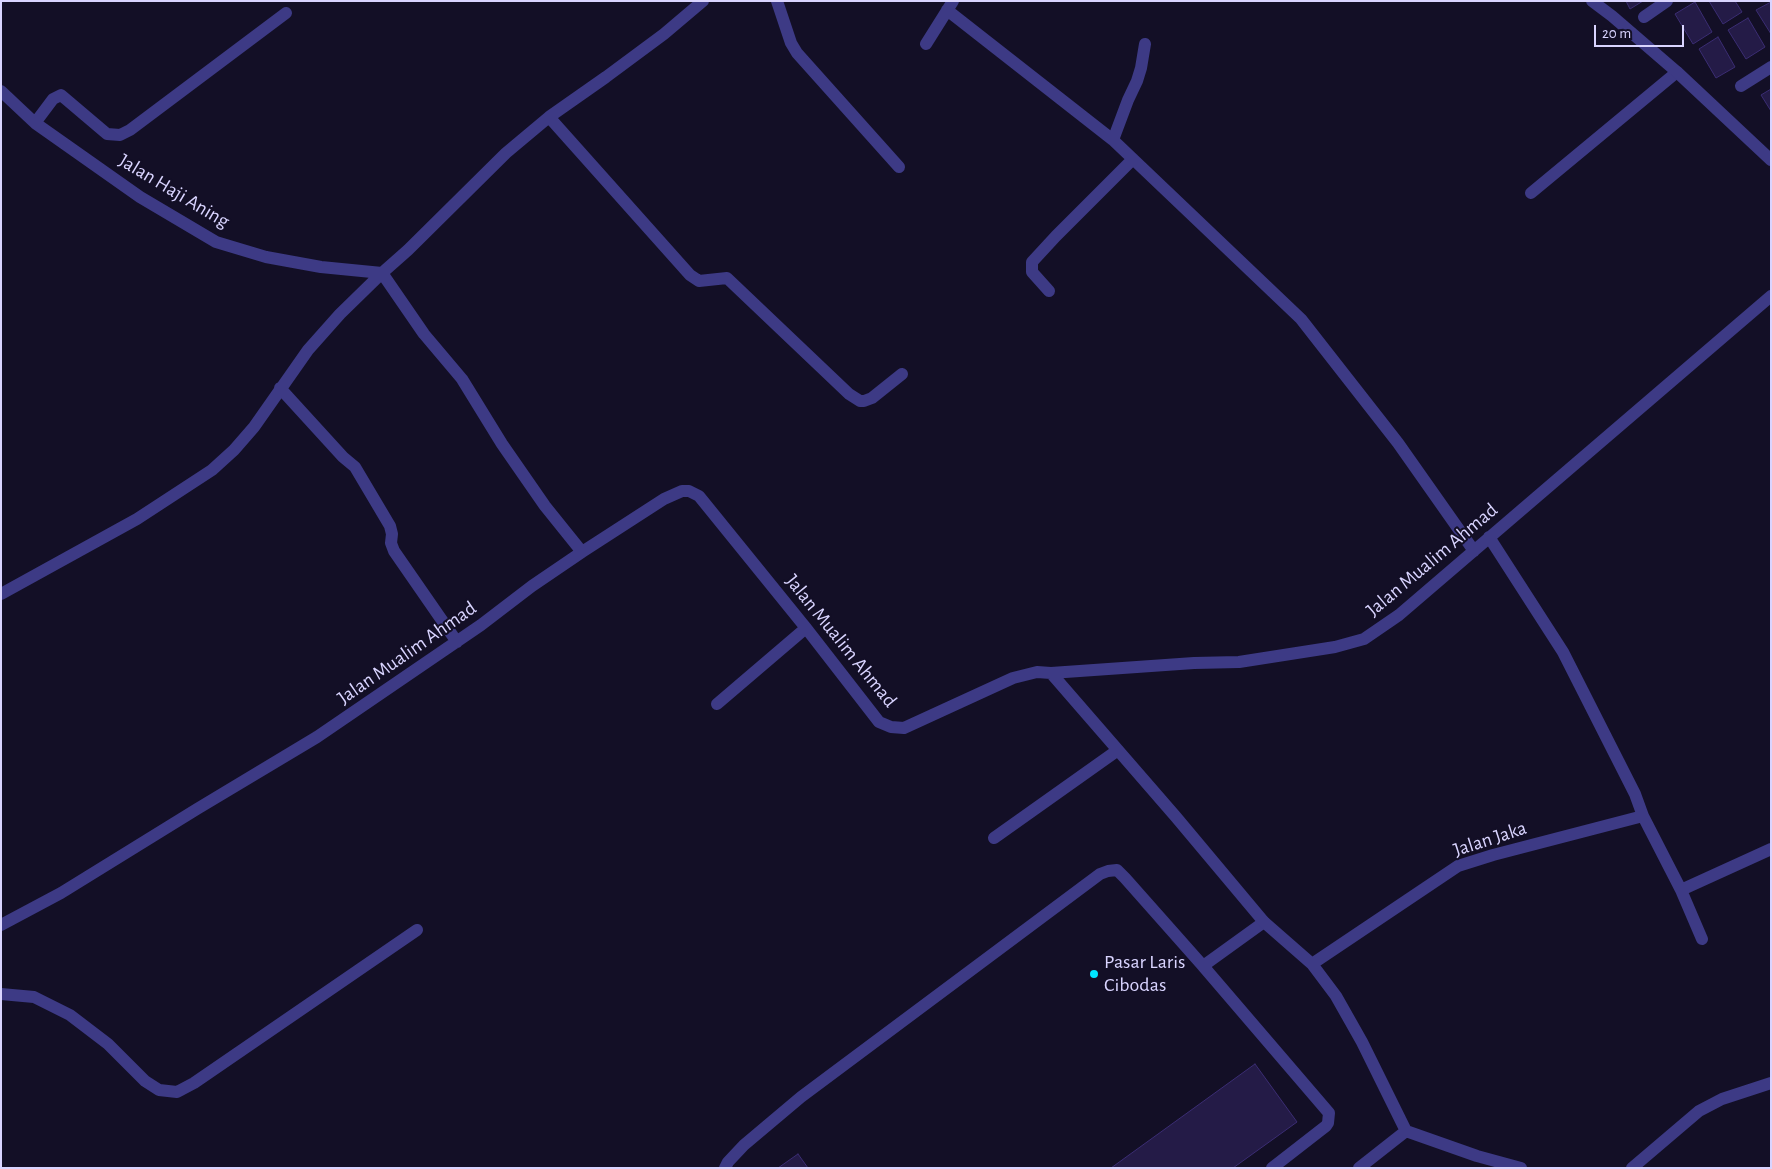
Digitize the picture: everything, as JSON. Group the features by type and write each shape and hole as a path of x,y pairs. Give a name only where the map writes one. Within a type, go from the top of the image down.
{"street":[{"path":"1,594 137,519 212,470 234,450 254,427 308,350 340,314 506,153 549,117 606,78 664,34 703,1"},
{"path":"777,1 791,43 797,52 899,167"},
{"path":"1592,1 1676,72 1771,160"},
{"path":"1644,17 1667,1"},
{"path":"926,44 950,6 1113,140 1301,319 1398,442 1474,551"},
{"path":"35,122 53,99 61,95 107,134 120,135 138,124 286,13"},
{"path":"1113,140 1137,82 1145,44"},
{"path":"1741,86 1771,66"},
{"path":"1531,194 1676,72"},
{"name":"Jalan Haji Aning","path":"1,91 35,122 140,197 216,242 266,257 321,267 382,273"},
{"path":"549,117 690,275 698,280 727,278 850,394 860,401 872,398 902,374"},
{"path":"1050,291 1032,272 1032,262 1133,159"},
{"path":"382,273 424,334 462,379 502,444 545,506 582,552"},
{"name":"Jalan Mualim Ahmad","path":"1,925 61,893 317,737 457,642 532,586 582,552 669,496 682,490 699,496 879,722 891,727 904,728 1014,678 1037,672 1239,662 1335,647 1364,639 1399,615 1771,296"},
{"path":"280,388 343,457 355,467 390,526 392,534 391,543 394,551 457,642"},
{"path":"1489,537 1563,652 1635,794 1643,816 1681,890 1702,939"},
{"path":"717,704 806,628"},
{"path":"1051,672 1264,922 1312,964 1336,996 1362,1042 1406,1131 1478,1156 1521,1168"},
{"path":"994,838 1118,750"},
{"name":"Jalan Jaka","path":"1312,964 1458,866 1643,816"},
{"path":"1681,890 1771,849"},
{"path":"726,1168 728,1162 744,1145 801,1097 1100,874 1117,870 1203,966 1328,1113 1328,1123 1326,1126 1272,1168"},
{"path":"1203,966 1264,922"},
{"path":"1,994 34,997 70,1015 108,1044 145,1081 159,1090 177,1092 194,1083 417,930"},
{"path":"1632,1168 1699,1110 1722,1099 1771,1083"},
{"path":"1359,1168 1406,1131"}],"building":[{"path":"1626,1 1643,1 1630,9"},
{"path":"1709,1 1735,1 1742,12 1723,24"},
{"path":"1695,2 1712,32 1693,44 1675,14"},
{"path":"1771,2 1771,34 1756,10"},
{"path":"1748,18 1765,47 1746,59 1728,30"},
{"path":"1718,37 1735,67 1716,78 1699,49"},
{"path":"1771,89 1771,111 1761,95"},
{"path":"1255,1064 1297,1122 1233,1168 1111,1168"},
{"path":"798,1154 808,1168 778,1168"}],"place":[{"name":"Pasar Laris Cibodas","path":"1094,974"}]}
